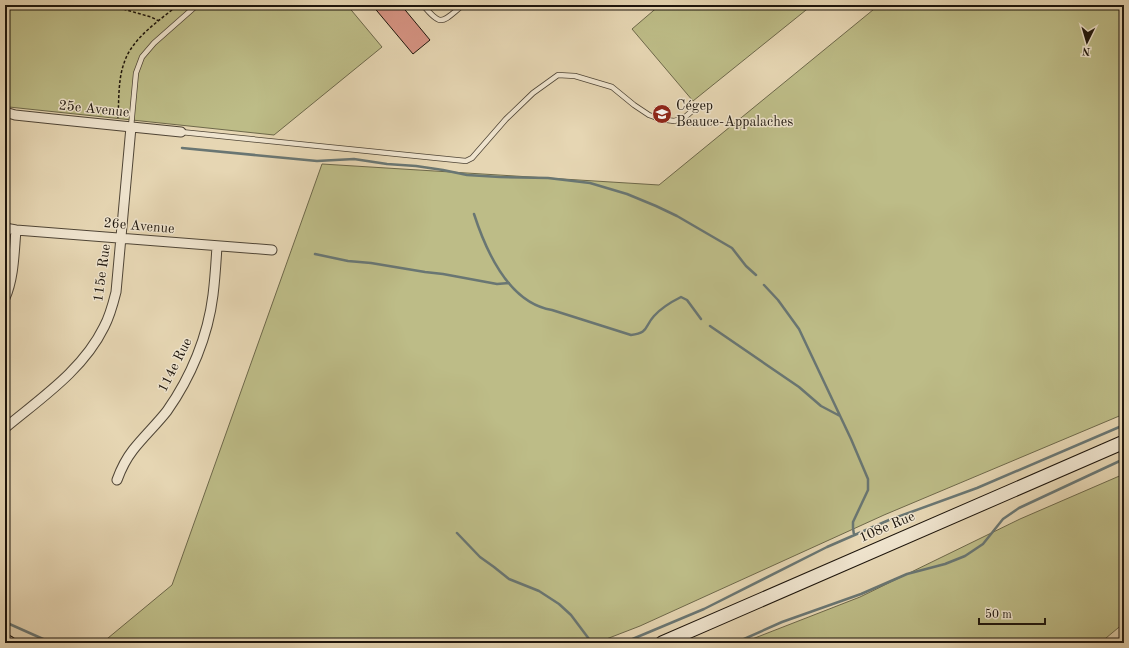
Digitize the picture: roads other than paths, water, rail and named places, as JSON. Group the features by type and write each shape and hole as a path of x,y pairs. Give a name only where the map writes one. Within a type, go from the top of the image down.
{"main road":[{"name":"108e Rue","path":"662,643 1124,442"}],"street":[{"name":"25e Avenue","path":"5,112 181,132"},
{"name":"115e Rue","path":"5,428 56,386 77,366 104,328 116,292 131,127"},
{"name":"26e Avenue","path":"5,228 272,250"},
{"path":"5,298 8,292 16,230"},
{"name":"114e Rue","path":"117,480 124,463 132,450 167,410 196,360 204,338 213,296 218,246"}],"lane":[{"path":"131,127 136,73 142,57 150,47 197,5"},
{"path":"423,5 434,18 441,20 445,20 463,5"},
{"path":"181,132 466,162 472,158 506,119 533,93 558,75 575,76 612,87 634,105 649,115 660,119 674,121 684,118 692,111"}],"waterway":[{"path":"182,148 317,161 354,159 387,164 416,166 467,175 548,178 590,183 627,194 677,216 732,248 746,266 756,275"},
{"path":"474,214 485,244 501,273 523,297 537,305 631,335 644,331 660,310 681,297 687,300 701,319"},
{"path":"315,254 348,261 443,274 497,284 509,283"},
{"path":"764,285 778,300 799,329 851,439 868,479 868,490 853,522 854,535"},
{"path":"710,326 799,387 821,406 840,416"},
{"path":"623,643 704,609 827,547 889,520 977,488 1124,425"},
{"path":"735,643 782,622 861,594 907,574 945,564 965,556 983,544 1003,519 1019,508 1124,459"},
{"path":"457,533 480,557 509,579 539,591 559,604 571,615 592,643"},
{"path":"5,622 52,643"}],"place":[{"name":"Cégep Beauce-Appalaches","path":"662,114"}]}
